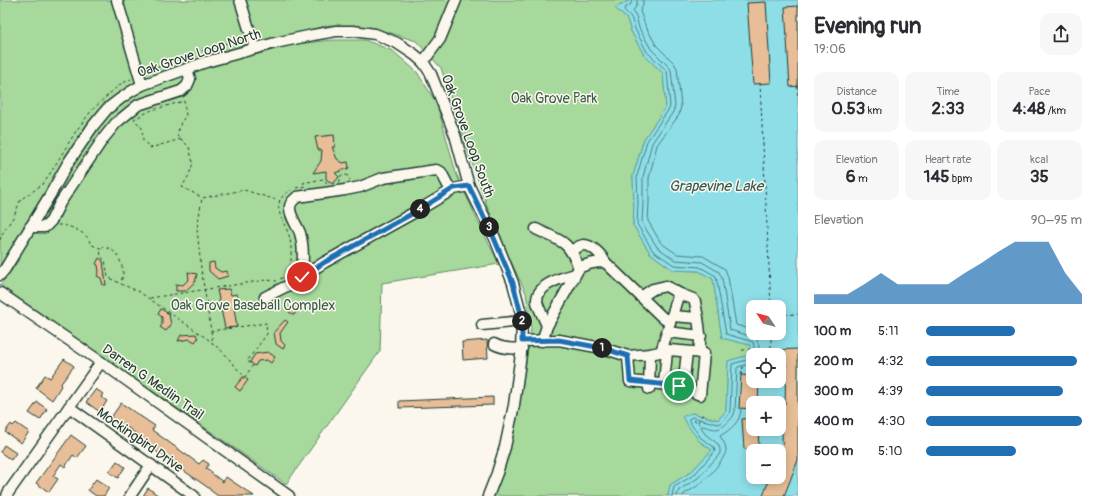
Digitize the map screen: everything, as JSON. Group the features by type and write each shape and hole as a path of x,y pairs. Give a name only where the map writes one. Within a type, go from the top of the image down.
{"street":[{"path":"116,0 142,85"},
{"path":"240,0 255,48"},
{"path":"423,62 440,39 456,0"},
{"name":"Oak Grove Loop North","path":"0,275 68,163 93,126 107,109 142,85 206,62 255,48 336,31 353,31 374,34 397,43 423,62"},
{"name":"Oak Grove Loop South","path":"423,62 431,74 455,135 469,186 494,238 513,283 518,297 522,321 522,344 514,405 509,430 497,473 488,496"},
{"path":"30,227 45,227 51,221 60,203 103,139 116,123 138,105 181,91 187,86 190,79 187,69"},
{"path":"302,277 303,260 300,233 291,213 290,207 292,201 297,197 345,190 360,187 383,178 436,170 440,172 451,191"},
{"path":"265,297 287,286 325,262 451,191 459,187 469,186"},
{"path":"536,229 557,238 568,246 575,256 577,271 547,326 542,340"},
{"path":"571,252 577,247 583,245 589,246 669,324 701,336"},
{"path":"547,326 537,303 539,293 552,281 577,271 586,264 591,262 605,262"},
{"path":"628,356 630,381 649,386 664,384 679,386 700,395 702,353 701,336 695,302 693,299 679,295 666,286 653,289 641,297"},
{"name":"Darren G Medlin Trail","path":"0,293 101,362 289,496"},
{"path":"664,384 664,352 669,324 679,295"},
{"path":"669,324 698,318"},
{"path":"482,325 522,321"},
{"path":"494,344 499,347 512,349 522,344 542,340 559,340 595,346 628,356 664,352 702,353"},
{"path":"683,388 687,352"},
{"path":"649,386 650,354"},
{"path":"7,496 101,362"},
{"name":"Mockingbird Drive","path":"69,407 194,496"},
{"path":"130,496 150,465"}],"path":[{"path":"760,83 771,300"},
{"path":"797,86 798,98"},
{"path":"181,139 150,148 143,140 142,128 134,119 152,110 184,101 186,116 177,135 181,139 189,148 193,163 189,175 182,187 202,198 244,190 280,201"},
{"path":"335,185 340,181 340,176 347,175 352,185"},
{"path":"296,188 304,186 303,183 323,179 328,184"},
{"path":"149,298 266,280 278,281 290,274 292,256 290,238 281,220 278,208 284,194 290,191"},
{"path":"202,198 197,230 201,268 214,344"},
{"path":"54,226 61,224 73,228 88,238 91,244 100,248 106,247 114,251 117,254 122,268 123,274 120,284"},
{"path":"100,248 101,257 106,260 108,277 120,284 138,291 214,344 245,377 252,365 247,362 267,334 266,323 211,331"},
{"path":"786,315 798,314"},
{"path":"742,350 746,350"},
{"path":"741,375 742,367 746,367"},
{"path":"698,423 703,414"},
{"path":"693,420 702,426"}],"green space":[{"path":"0,0 631,0 615,8 627,19 631,31 644,55 663,73 666,107 644,139 633,176 633,225 650,253 673,270 699,271 713,279 722,338 751,345 750,348 746,348 746,356 728,361 726,411 718,420 692,413 699,441 712,450 691,472 670,485 668,496 492,496 502,469 522,386 531,329 526,293 505,249 486,203 441,68 416,41 391,33 360,26 330,25 204,57 202,69 287,45 333,40 365,40 393,51 417,72 437,104 456,173 499,264 382,283 380,351 286,484 0,285 19,260 9,255 0,268"}],"water":[{"name":"Grapevine Lake","path":"631,0 798,0 798,496 668,496 670,485 691,472 712,450 699,441 682,417 691,413 718,420 726,411 728,361 746,356 746,388 786,388 786,348 750,348 750,345 722,338 713,279 699,271 673,270 650,253 633,225 633,176 644,139 666,107 663,73 644,55 631,31 627,19 615,8"}],"building":[{"path":"766,2 771,83 753,84 747,3"},
{"path":"798,6 798,86 790,87 785,7"},
{"path":"334,135 335,147 332,147 337,159 343,163 348,162 349,168 335,173 339,177 333,184 326,179 326,171 313,173 321,161 322,150 318,150 315,137"},
{"path":"99,258 103,261 106,285 103,285 101,278 97,276 99,272 98,265 96,264"},
{"path":"214,262 215,268 221,272 227,271 228,276 218,279 209,271 209,263"},
{"path":"188,272 197,274 195,282 185,291 176,291 176,284 183,285 189,279"},
{"path":"229,289 231,295 237,294 239,306 234,308 237,327 225,328 217,290"},
{"path":"295,303 300,306 294,315 289,312"},
{"path":"161,309 169,314 171,325 166,331 160,327 162,325 162,317 158,314"},
{"path":"285,320 288,322 280,333 281,341 285,345 283,349 276,344 274,332"},
{"path":"196,334 198,338 195,342 190,339 178,341 181,335"},
{"path":"487,340 488,358 463,360 462,342"},
{"path":"798,349 798,460 784,496 763,496 767,484 786,484 786,444 783,444 784,442 782,442 782,436 786,436 786,350"},
{"path":"268,352 275,357 271,363 267,360 258,361 255,366 250,362 255,354"},
{"path":"64,359 74,366 60,385 61,386 52,400 36,388 45,375 50,378"},
{"path":"741,375 746,375 746,388 759,388 758,396 746,396 746,408 739,408"},
{"path":"243,377 248,380 240,391 235,387"},
{"path":"96,389 103,394 101,397 107,401 100,412 86,402"},
{"path":"493,397 493,405 399,408 399,401"},
{"path":"37,402 47,409 40,420 29,413"},
{"path":"121,403 155,426 152,430 199,464 203,460 209,464 206,468 223,482 226,477 254,496 218,496 137,438 139,436 124,425 122,428 110,419"},
{"path":"742,419 746,419 746,436 758,436 759,444 746,444 746,449 744,449"},
{"path":"16,423 29,432 21,443 5,432 11,424 13,426"},
{"path":"71,435 86,446 77,458 73,455 65,467 61,464 53,476 58,479 49,492 36,483"},
{"path":"4,445 16,453 11,460 0,452"},
{"path":"117,461 125,467 118,478 109,472"},
{"path":"96,479 109,488 104,496 96,496 88,490"},
{"path":"148,488 159,496 143,496"}],"route":[{"path":"302,277 325,262 387,226 417,211 454,188 469,186 494,238 518,297 522,318 522,341 559,340 602,348 628,356 630,381 679,386"}],"park label":[{"name":"Oak Grove Park","path":"554,98"},
{"name":"Oak Grove Baseball Complex","path":"253,305"}]}
